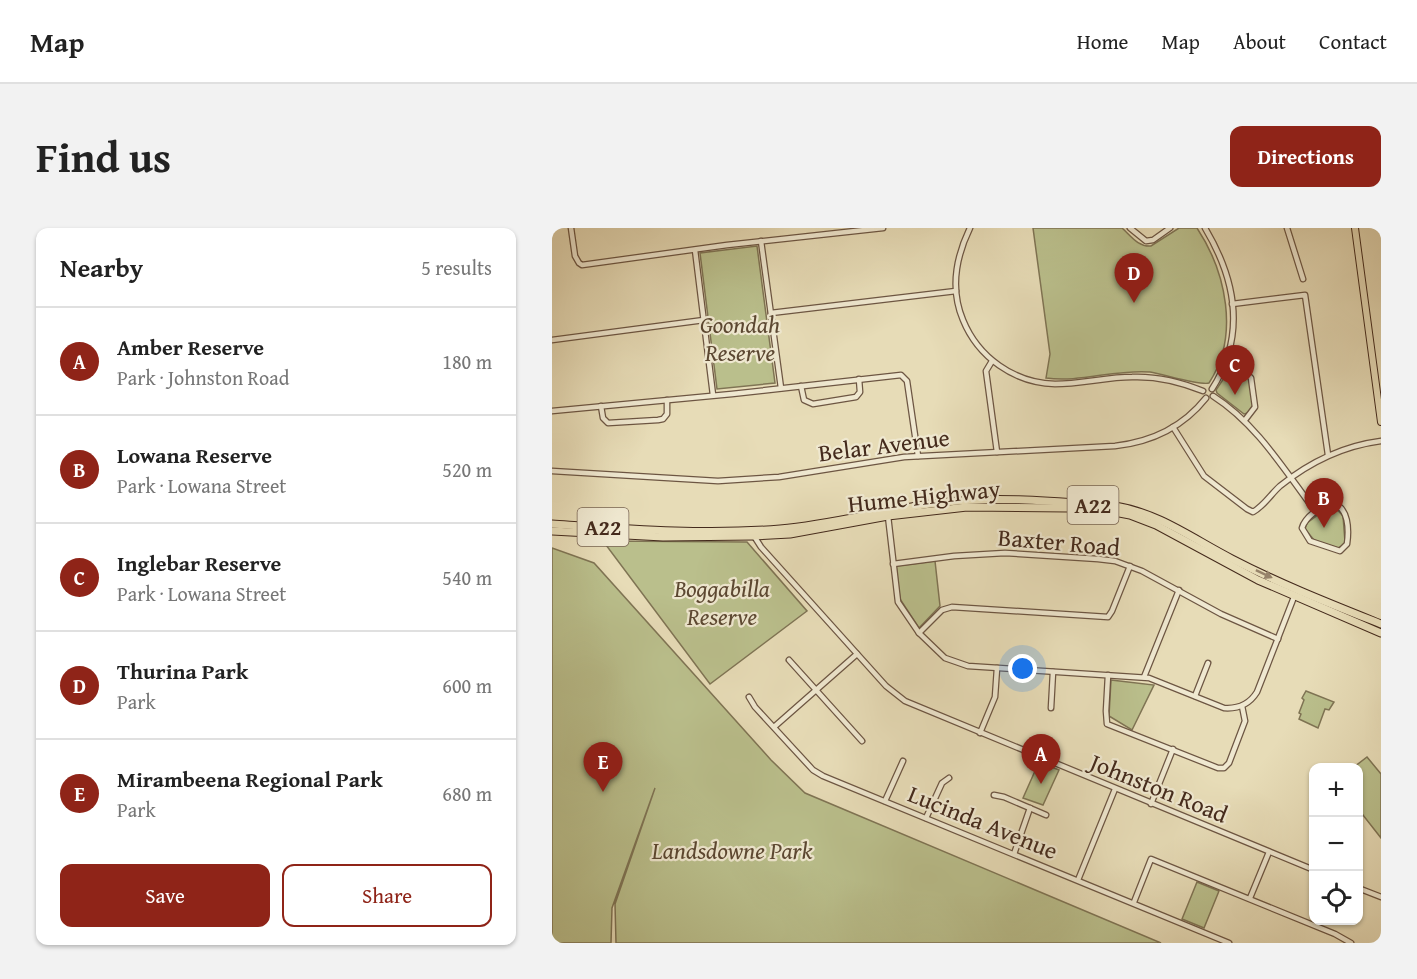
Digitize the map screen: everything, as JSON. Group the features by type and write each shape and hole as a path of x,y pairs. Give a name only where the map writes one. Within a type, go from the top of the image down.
{"highway":[{"name":"Hume Highway","path":"552,531 680,537 753,534 956,501 1004,500 1115,506 1158,518 1233,560 1381,624"},
{"name":"Hume Highway","path":"552,524 789,534 888,516 944,509 997,506 1068,508 1120,513 1156,525 1238,570 1294,597 1381,633"}],"main road":[{"path":"1355,228 1381,422"}],"street":[{"path":"571,228 575,256 582,264 882,228"},
{"path":"961,228 970,230 958,259 956,291 964,322 978,346 992,361 1023,378 1043,383 1063,384 1144,377 1171,380 1203,391 1207,388 1212,389"},
{"path":"1130,228 1146,242 1170,228"},
{"path":"1204,228 1224,269 1233,304 1232,337 1223,372 1212,389 1213,396 1245,420 1316,512"},
{"path":"1287,228 1303,279"},
{"path":"761,242 781,388"},
{"path":"695,250 712,395"},
{"path":"771,313 956,291"},
{"path":"1233,304 1305,295 1328,455"},
{"path":"552,340 704,321"},
{"path":"992,361 986,371 997,452"},
{"path":"1223,372 1246,373 1251,378 1255,405 1245,420"},
{"path":"552,411 898,374 906,378 918,456"},
{"path":"801,386 802,398 810,404 856,397 860,392 859,379"},
{"path":"1203,391 1206,398 1213,396"},
{"name":"Belar Avenue","path":"552,471 718,481 779,477 892,458 1129,444 1173,427 1190,415 1206,398"},
{"path":"601,406 603,418 608,423 635,422 663,419 667,414 667,400"},
{"path":"1173,427 1203,476 1250,511 1257,510 1291,478 1328,455 1381,441"},
{"path":"1332,503 1338,504 1345,513 1348,536 1343,550 1336,551 1313,543 1302,531 1303,525 1316,512 1332,503"},
{"path":"888,516 898,602 919,633 945,658 968,666 1144,677 1224,708 1235,708 1252,700 1257,692 1294,597"},
{"name":"Johnston Road","path":"753,534 761,547 886,686 905,701 980,734 1309,868"},
{"name":"Baxter Road","path":"893,564 954,556 1005,553 1098,558 1130,566 1221,614 1278,639"},
{"path":"919,633 942,610 952,608 1108,617 1130,566"},
{"path":"1144,677 1179,590"},
{"path":"774,727 857,654"},
{"path":"789,660 862,741"},
{"path":"1195,696 1208,663"},
{"path":"980,734 995,697 998,668"},
{"path":"1052,708 1053,672"},
{"path":"1108,675 1107,724 1218,768 1226,766 1245,723 1242,706"},
{"name":"Lucinda Avenue","path":"749,697 813,770 1229,943"},
{"path":"1151,804 1173,749"},
{"path":"885,801 903,761"},
{"path":"927,818 942,783 949,778"},
{"path":"1078,880 1115,789"},
{"path":"994,795 1046,815"},
{"path":"1014,854 1030,808"},
{"path":"1250,898 1269,852"},
{"path":"1134,902 1151,859 1250,898 1351,943"},
{"path":"1363,890 1381,897"},
{"path":"1207,943 1210,935"}],"green space":[{"path":"1033,228 1122,228 1138,243 1151,246 1179,228 1197,228 1215,264 1226,304 1224,345 1219,365 1209,383 1150,372 1124,372 1072,379 1046,378 1050,354"},
{"name":"Goondah Reserve","path":"757,246 775,383 717,389 700,253"},
{"path":"1242,375 1249,378 1253,405 1248,413 1244,414 1216,390 1224,378"},
{"path":"1333,505 1343,516 1345,542 1338,548 1314,540 1305,529 1307,523"},
{"name":"Boggabilla Reserve","path":"603,541 747,542 807,611 710,684"},
{"name":"Landsdowne Park","path":"552,548 594,563 771,760 805,793 1161,943 616,943 615,904 655,788 612,908 611,943 552,943"},
{"path":"935,561 940,606 919,628 900,599 896,566"},
{"path":"1111,680 1154,685 1132,730 1109,716"},
{"path":"1306,691 1334,702 1329,710 1325,709 1318,728 1299,719 1304,700 1302,698"},
{"path":"1367,757 1381,774 1381,838 1363,815 1363,763 1359,763"},
{"path":"1039,762 1059,770 1043,805 1023,798"},
{"path":"1197,882 1219,891 1204,928 1182,919"}],"place":[{"name":"Thurina Park","path":"1134,303"},
{"name":"Inglebar Reserve","path":"1235,395"},
{"name":"Lowana Reserve","path":"1324,528"},
{"name":"Amber Reserve","path":"1041,784"},
{"name":"Mirambeena Regional Park","path":"603,792"}]}
